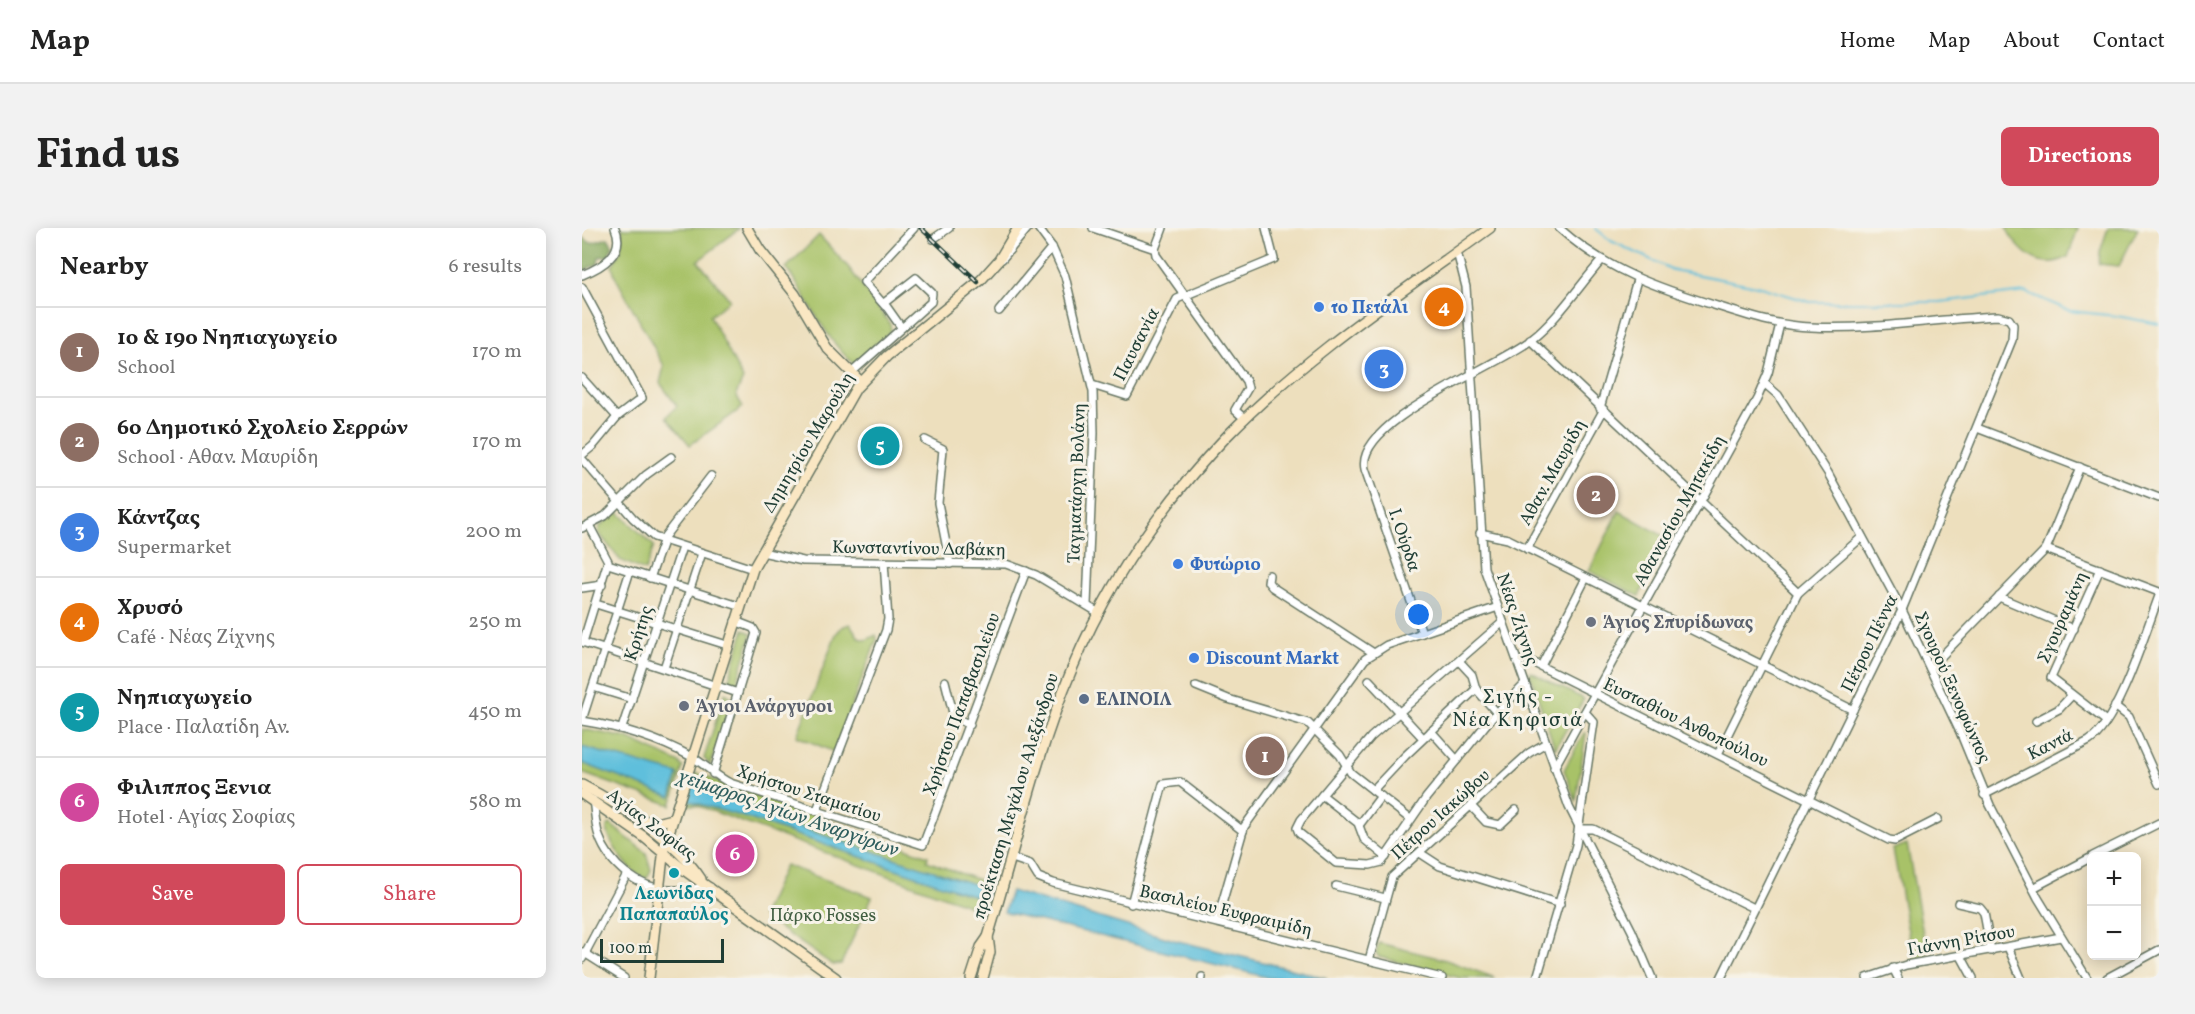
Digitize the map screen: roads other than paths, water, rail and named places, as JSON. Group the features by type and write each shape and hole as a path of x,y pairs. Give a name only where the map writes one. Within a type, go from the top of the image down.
{"main road":[{"path":"747,228 760,250 802,304 827,348 861,382"},
{"name":"Δημητρίου Μαρούλη","path":"672,819 739,606 753,569 861,382 887,356 978,282 999,260 1018,228"},
{"name":"προέκταση Μεγάλου Αλεξάνδρου","path":"988,937 1054,716 1072,670 1099,613 1132,557 1171,502 1209,456 1245,419 1304,368 1490,228"},
{"name":"Αγίας Σοφίας","path":"583,789 593,801 836,978"},
{"name":"Αγίας Σοφίας","path":"583,789 633,817 694,868 702,881"},
{"path":"633,817 656,823 672,819"},
{"path":"649,978 657,888 665,842 672,819"},
{"path":"971,978 981,948 988,937"},
{"path":"983,978 990,952 988,937"}],"street":[{"path":"582,274 599,267 612,256 618,241 615,228"},
{"path":"901,327 864,282 914,228"},
{"path":"933,239 949,228"},
{"path":"999,260 1011,252 1028,228"},
{"name":"Ταγματάρχη Βολάνη","path":"1038,228 1052,247 1067,284 1092,385 1094,425 1087,605"},
{"path":"1094,228 1155,249"},
{"path":"1163,228 1155,249 1156,255 1246,381 1248,388 1234,410 1245,419"},
{"path":"1185,294 1274,259 1266,228"},
{"path":"1559,228 1601,261 1637,280 1780,324"},
{"path":"999,311 1052,247"},
{"name":"Νέας Ζίχνης","path":"1457,252 1466,287 1484,568 1554,768 1579,829 1630,926 1652,978"},
{"path":"1471,375 1530,340 1601,261"},
{"path":"851,373 931,302 933,296 915,278 885,301 885,306"},
{"name":"Αθαν. Μαυρίδη","path":"1527,549 1602,409 1637,280"},
{"path":"582,287 642,398 617,417 593,446 582,455"},
{"name":"Παυσανία","path":"1092,385 1127,396 1174,303 1185,294"},
{"name":"Πέτρου Πέννα","path":"1721,978 1902,610 2013,334 2012,323 2003,316 1876,327 1809,327 1780,324"},
{"name":"Αθανασίου Μητακίδη","path":"1554,768 1701,503 1764,383 1780,324"},
{"path":"1530,340 1798,592"},
{"name":"Ι. Ούρδα","path":"1422,633 1365,469 1364,456 1370,446 1405,412 1471,375"},
{"path":"582,378 617,417"},
{"name":"Σγουρού Ξενοφώντος","path":"1764,383 1778,395 1822,463 1902,610 1960,732 1984,795 2033,888 2087,978"},
{"path":"1977,428 2159,498"},
{"path":"925,440 943,449 938,496 950,564"},
{"path":"671,457 646,475 619,503 586,527 607,555 608,564 582,642 738,693"},
{"path":"582,459 645,530 662,541 753,569"},
{"path":"1930,668 2046,549 2080,467"},
{"path":"650,578 662,541 711,476"},
{"path":"1480,533 1501,537 1527,549 1853,710"},
{"path":"1718,754 1798,592 1862,537"},
{"name":"Κρήτης","path":"622,728 682,547"},
{"path":"2046,549 2159,594"},
{"name":"Κωνσταντίνου Δαβάκη","path":"762,552 800,560 1005,564 1026,571 1099,613"},
{"path":"664,668 702,553"},
{"path":"817,810 886,630 888,619 884,562"},
{"path":"608,564 739,606"},
{"name":"Σγουραμάνη","path":"2072,695 2051,678 2100,569"},
{"path":"582,721 630,571"},
{"name":"Χρήστου Παπαβασιλείου","path":"923,845 1026,571"},
{"path":"1269,575 1268,582 1272,588 1372,652"},
{"path":"1541,666 1586,578"},
{"path":"582,588 602,585"},
{"name":"Καντά","path":"1984,795 2088,741 2106,721 2115,706 2159,594"},
{"path":"1999,597 2074,629"},
{"path":"596,604 727,645"},
{"path":"1217,921 1243,831 1360,665 1372,652 1498,608"},
{"path":"713,774 756,632 753,628 735,621"},
{"path":"1386,857 1364,839 1360,824 1322,795 1371,737 1503,622"},
{"name":"Ευσταθίου Ανθοπούλου","path":"1518,662 1526,659 1541,666 1809,800"},
{"path":"1459,661 1473,677 1476,689 1497,713"},
{"path":"1369,680 1424,738"},
{"path":"945,681 954,717 970,725"},
{"name":"Πέτρου Ιακώβου","path":"1322,795 1299,823 1299,833 1336,863 1380,864 1410,819 1457,760 1525,684"},
{"path":"1196,686 1228,699 1305,722 1314,729 1346,766 1410,819"},
{"path":"593,687 632,699"},
{"path":"1373,790 1476,689"},
{"path":"2036,721 2059,710 2072,695 2106,721"},
{"path":"2115,706 2129,717 2159,784"},
{"path":"1537,978 1560,904 1579,829 1594,722 1585,712"},
{"name":"Χρήστου Σταματίου","path":"582,721 622,728 730,783 923,845"},
{"path":"1431,731 1457,760"},
{"name":"Πέτρου Ιακώβου","path":"1369,960 1384,898 1392,878 1529,753 1546,743"},
{"path":"1131,904 1163,784 1180,782 1243,831"},
{"path":"1360,824 1381,796"},
{"path":"1809,800 1892,841 1938,819"},
{"path":"593,801 596,822 604,847 615,863 627,874 657,888"},
{"path":"1472,807 1486,822 1500,825 1516,810"},
{"path":"596,822 610,813"},
{"path":"2102,852 2159,823"},
{"path":"1579,829 1593,829 1754,908"},
{"path":"1420,853 1440,866 1560,904"},
{"name":"Βασιλείου Ευφραιμίδη","path":"1012,858 1030,864 1036,875 1045,881 1131,904 1217,921 1442,978"},
{"path":"2033,888 2087,860"},
{"path":"624,978 583,954 627,874"},
{"path":"1336,886 1384,898"},
{"name":"Αγίας Σοφίας","path":"657,888 673,891 711,887"},
{"path":"1958,903 1980,909 1984,913 1990,951"},
{"name":"Γιάννη Ρίτσου","path":"1867,978 1893,968 2061,937"},
{"path":"2008,947 2020,978"},
{"path":"2107,978 2159,950"},
{"path":"1961,956 1973,978"},
{"path":"1893,968 1898,978"}],"water":[{"path":"582,747 678,774 671,797 582,763"},
{"path":"690,780 804,829 989,889 986,900 750,819 683,799"},
{"path":"1011,891 1174,940 1327,978 1270,978 1004,912"}],"waterway":[{"path":"1595,228 1611,241 1673,270 1757,286 1810,302 1939,302 2026,292 2070,311 2117,316 2159,324"}],"railway":[{"path":"921,228 978,282"}],"place":[{"name":"το Πετάλι","path":"1319,307"},
{"name":"Χρυσό","path":"1444,307"},
{"name":"Κάντζας","path":"1384,369"},
{"name":"Νηπιαγωγείο","path":"880,446"},
{"name":"6ο Δημοτικό Σχολείο Σερρών","path":"1596,495"},
{"name":"Φυτώριο","path":"1178,564"},
{"name":"Άγιος Σπυρίδωνας","path":"1591,622"},
{"name":"Discount Markt","path":"1194,658"},
{"name":"ΕΛΙΝΟΙΛ","path":"1084,699"},
{"name":"Άγιοι Ανάργυροι","path":"684,706"},
{"name":"1ο & 19ο Νηπιαγωγείο","path":"1265,756"},
{"name":"Φιλιππος Ξενια","path":"735,854"},
{"name":"Λεωνίδας Παπαπαύλος","path":"674,873"}],"district":[{"name":"Σιγής - Νέα Κηφισιά","path":"1518,708"}],"water label":[{"name":"χείμαρρος Αγίων Αναργύρων","path":"789,812"}],"park label":[{"name":"Πάρκο Fosses","path":"823,915"}]}
